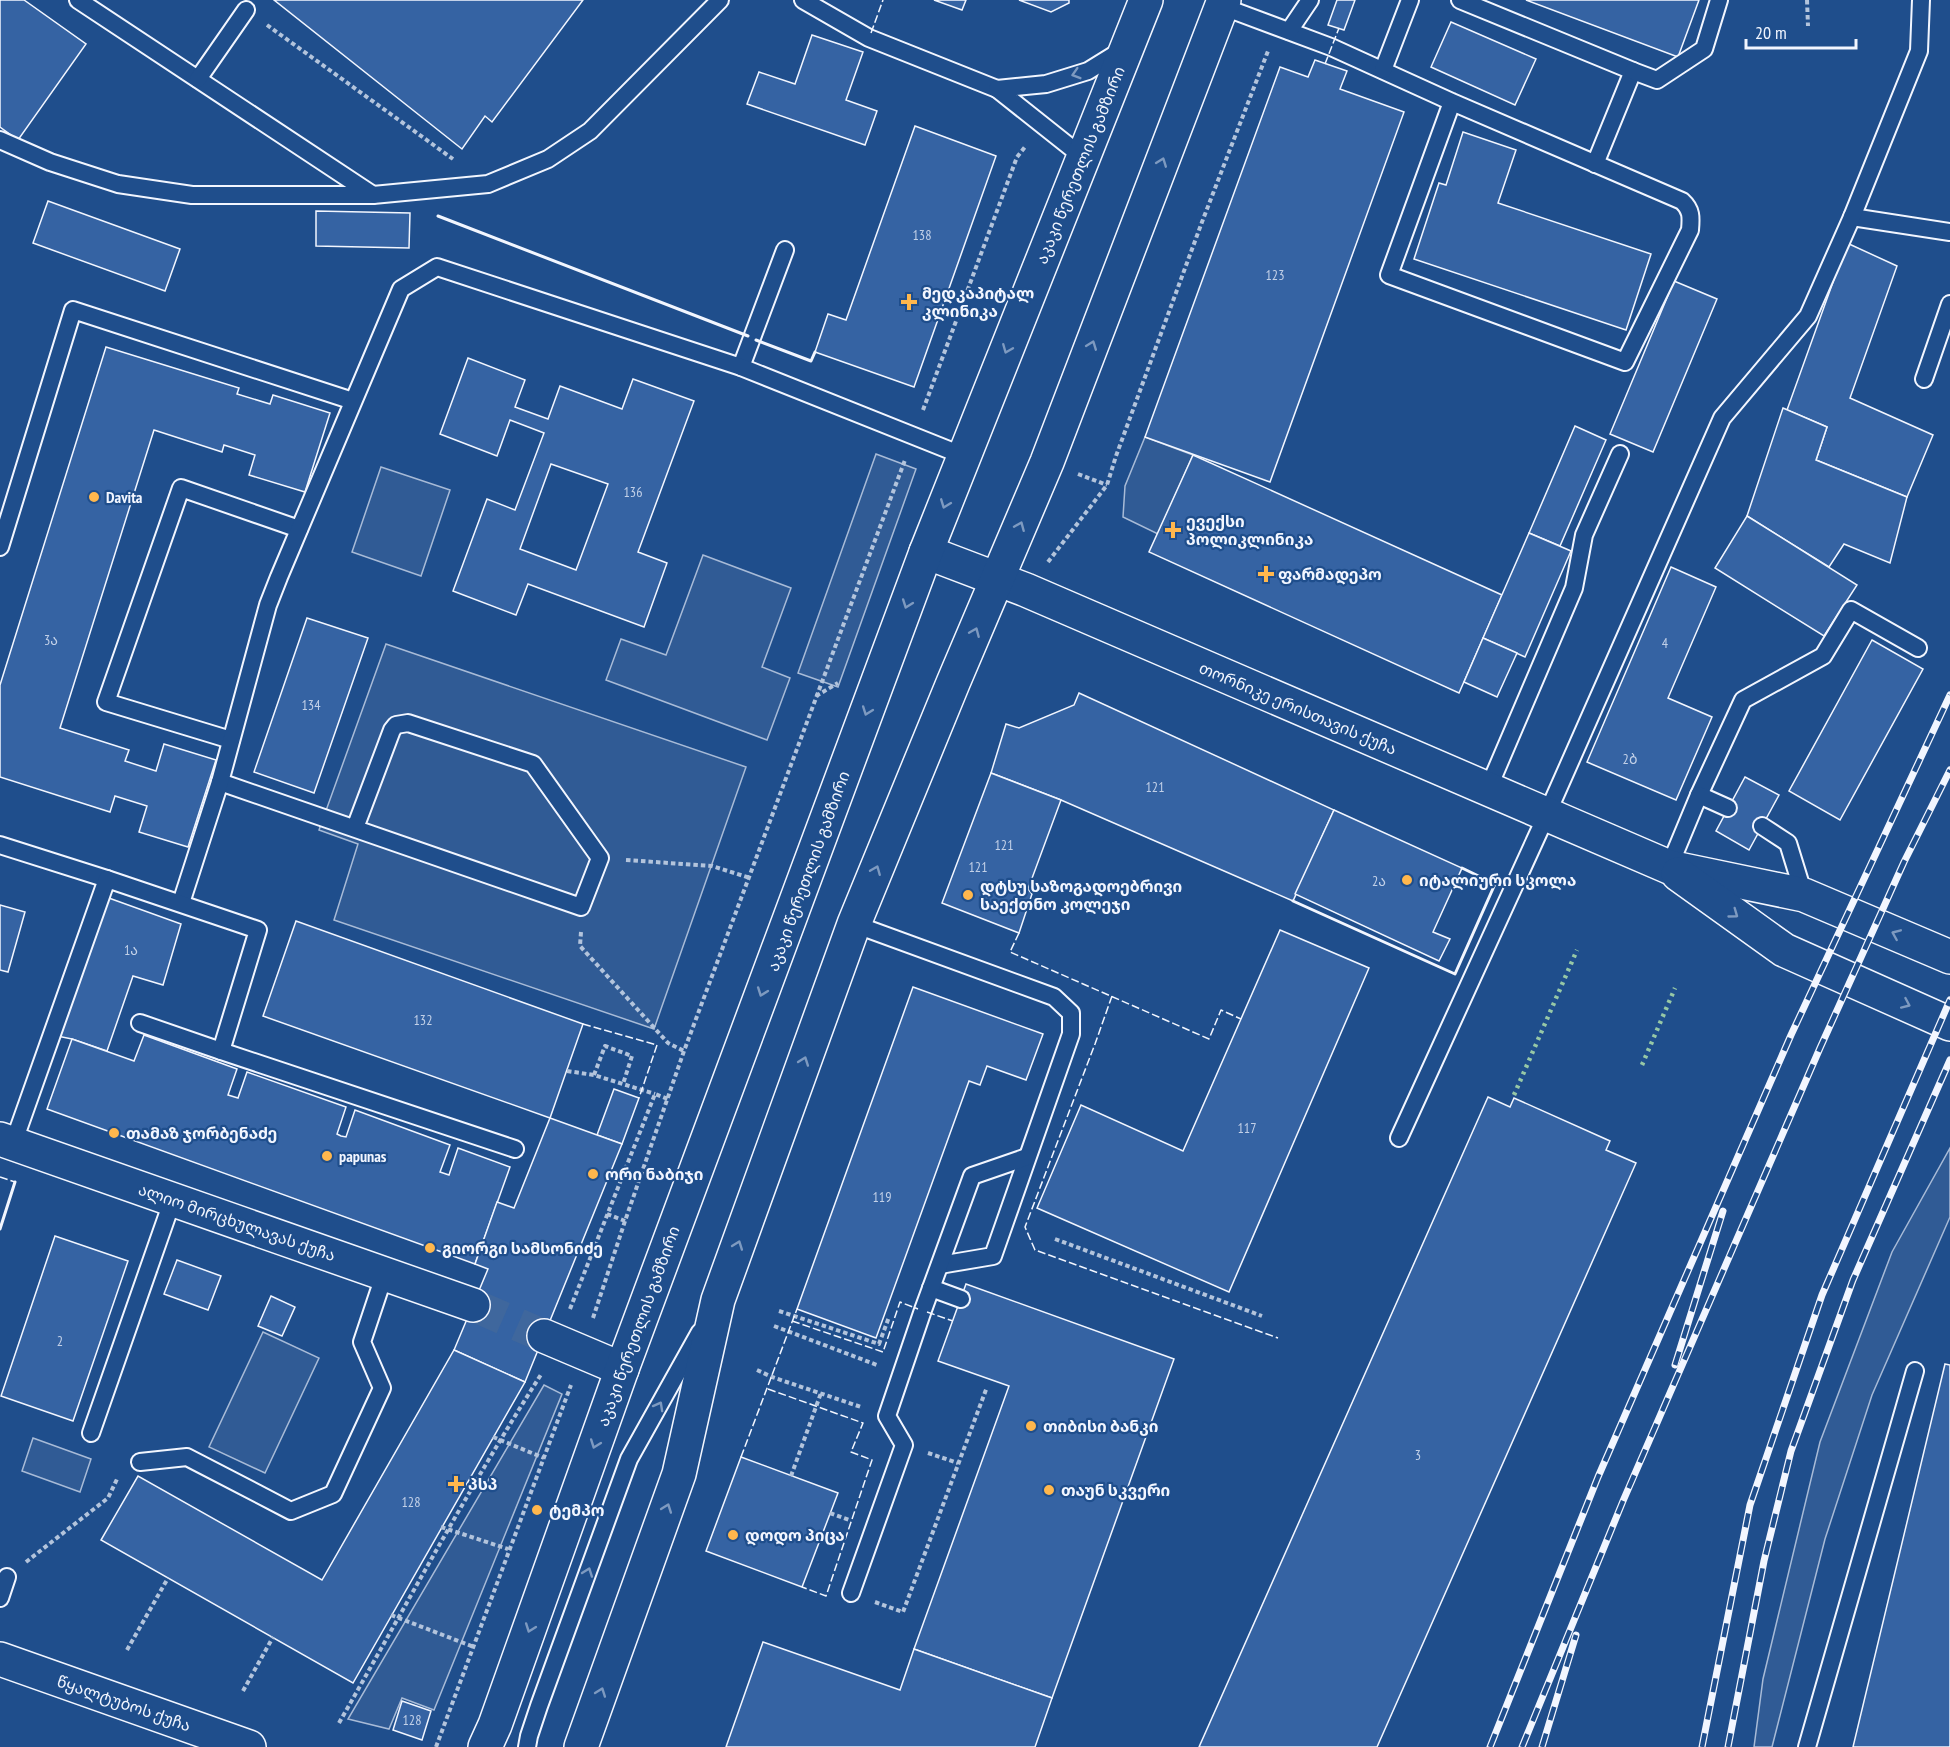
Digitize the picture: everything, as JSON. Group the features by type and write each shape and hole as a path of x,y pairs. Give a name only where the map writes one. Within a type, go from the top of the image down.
{"main road":[{"name":"აკაკი წერეთლის გამზირი","path":"490,1740 622,1369 926,552 1146,0"},
{"path":"581,1747 679,1474 718,1300 854,924 1047,462 1222,3"},
{"name":"თორნიკე ერისთავის ქუჩა","path":"926,552 998,580 1669,867 1804,895 1950,957"},
{"name":"თორნიკე ერისთავის ქუჩა","path":"1669,867 1784,950 1950,1024"},
{"name":"ალიო მირცხულავას ქუჩა","path":"7,1141 473,1305"},
{"path":"544,1352 581,1352 622,1369"},
{"name":"წყალტუბოს ქუჩა","path":"0,1659 249,1747"}],"lane":[{"path":"78,0 373,195"},
{"path":"0,140 50,162 118,184 182,194 373,195 488,184 548,159 590,131 720,0"},
{"path":"803,0 869,38 997,89 1084,158"},
{"path":"1283,29 1310,0"},
{"path":"1383,70 1410,0"},
{"path":"1460,0 1658,80 1704,50 1719,0"},
{"path":"1399,1138 1547,814 1722,418 1808,316 1852,217 1919,51 1921,0"},
{"path":"1222,3 1383,70 1682,201 1691,212 1690,230 1625,362 1389,274 1452,102"},
{"path":"198,79 246,10"},
{"path":"997,89 1046,84 1088,71 1128,47"},
{"path":"1595,164 1633,71"},
{"path":"1852,217 1950,232"},
{"path":"741,367 785,250"},
{"path":"181,903 220,782 268,605 401,289 437,267 741,367 964,456"},
{"path":"1924,379 1950,304"},
{"path":"0,547 73,310 353,400"},
{"path":"1488,789 1574,588 1584,535 1620,454"},
{"path":"231,740 106,702 181,488 299,529"},
{"path":"1669,867 1743,700 1823,656 1851,610 1918,648"},
{"path":"220,782 581,907 600,858 533,765 408,723 396,725 392,730 355,828"},
{"path":"1699,795 1728,808"},
{"path":"1762,826 1788,843 1804,895"},
{"path":"0,845 258,930 221,1051"},
{"path":"7,1141 107,879"},
{"path":"854,924 1054,998 1071,1013 1071,1034 993,1256 940,1265"},
{"path":"140,1023 515,1149"},
{"path":"851,1593 904,1445 887,1416 972,1176 1027,1157"},
{"path":"91,1433 173,1199"},
{"path":"140,1462 187,1457 291,1511 333,1494 382,1388 362,1342 385,1273"},
{"path":"928,1296 961,1299"},
{"path":"527,1747 536,1716 629,1459 718,1300"},
{"path":"1807,1747 1916,1371"},
{"path":"0,1598 7,1577"}],"path":[{"path":"1807,0 1808,26"},
{"path":"246,10 488,184"},
{"path":"1107,485 1202,222 1283,29"},
{"path":"436,1747 544,1458 684,1051 1017,157"},
{"path":"600,858 712,866 750,878"},
{"path":"581,907 580,946 668,1043 684,1051"},
{"path":"594,1074 606,1046 632,1056 623,1084"},
{"path":"567,1071 594,1074 668,1098"},
{"path":"568,1315 655,1094"},
{"path":"607,1214 625,1221"},
{"path":"1055,1239 1262,1316"},
{"path":"779,1311 879,1344 897,1294 928,1296"},
{"path":"774,1326 900,1374"},
{"path":"339,1723 500,1439 544,1352"},
{"path":"757,1370 887,1416"},
{"path":"903,1612 987,1387"},
{"path":"791,1476 821,1393"},
{"path":"493,1437 544,1458"},
{"path":"7,1577 108,1497 123,1467 140,1462"},
{"path":"441,1527 508,1550"},
{"path":"127,1650 168,1578"},
{"path":"391,1615 474,1647"},
{"path":"243,1690 273,1637"}],"shaded area":[{"path":"1145,437 1193,455 1158,534 1123,517 1125,486"},
{"path":"876,454 916,469 838,687 798,673"},
{"path":"381,467 450,490 421,576 352,552"},
{"path":"703,555 791,588 762,667 790,678 767,740 606,680 621,639 666,655"},
{"path":"386,644 746,767 654,1029 334,920 358,844 319,830"},
{"path":"1950,1148 1950,1217 1872,1395 1825,1539 1772,1747 1754,1747 1763,1679 1820,1442 1892,1252"},
{"path":"263,1332 319,1358 265,1473 209,1447"},
{"path":"544,1385 562,1394 434,1710 402,1698 389,1729 348,1719"},
{"path":"33,1438 91,1459 80,1492 22,1471"}],"building":[{"path":"0,0 24,0 86,44 18,140 0,127"},
{"path":"274,0 583,0 492,122 485,116 462,149"},
{"path":"934,0 966,0 962,10"},
{"path":"1019,0 1069,0 1069,3 1051,12"},
{"path":"1337,0 1355,0 1344,30 1328,25"},
{"path":"1526,0 1699,0 1678,57"},
{"path":"1451,22 1536,59 1515,105 1431,67"},
{"path":"812,35 863,52 846,100 877,111 865,145 747,104 759,72 795,84"},
{"path":"1315,60 1347,71 1340,89 1404,112 1270,482 1145,437 1280,67 1308,77"},
{"path":"915,126 996,156 914,387 815,352 828,314 846,320"},
{"path":"1463,132 1516,150 1498,203 1651,254 1626,330 1414,259 1439,183 1446,185"},
{"path":"48,201 180,249 165,291 33,243"},
{"path":"316,211 410,213 409,248 316,246"},
{"path":"1847,243 1897,266 1850,398 1933,435 1907,497 1816,460 1827,427 1787,410"},
{"path":"1674,281 1717,299 1653,452 1610,434"},
{"path":"106,347 239,388 237,394 270,404 273,395 330,413 305,492 249,475 255,455 224,445 222,452 154,430 60,728 129,750 125,761 156,771 164,744 216,760 188,847 139,832 147,806 115,796 110,812 0,777 0,685"},
{"path":"468,358 525,380 515,407 548,419 560,386 622,409 633,379 694,401 638,552 667,563 644,627 528,584 516,615 453,591 487,499 515,510 544,433 510,420 497,456 440,434","holes":["551,464 608,484 576,570 520,549"]},
{"path":"1783,408 1827,427 1816,460 1907,497 1890,563 1844,544 1829,567 1747,516"},
{"path":"1575,426 1606,440 1560,546 1529,533"},
{"path":"1193,455 1502,595 1459,693 1149,552"},
{"path":"1747,516 1857,585 1824,636 1715,568"},
{"path":"1529,533 1571,551 1525,657 1483,638"},
{"path":"1671,567 1716,587 1668,698 1712,717 1676,800 1587,762"},
{"path":"307,618 368,638 314,793 254,772"},
{"path":"1483,638 1517,653 1497,697 1464,682"},
{"path":"1872,640 1923,669 1840,820 1789,791"},
{"path":"1079,693 1334,810 1293,901 1061,800 991,773 1006,724 1019,728 1074,705"},
{"path":"991,773 1061,800 1028,889 1032,894 1019,933 942,903"},
{"path":"1745,777 1779,795 1749,850 1716,831"},
{"path":"1334,810 1462,868 1433,932 1450,939 1439,961 1295,894"},
{"path":"106,897 181,924 163,985 133,976 107,1051 57,1036"},
{"path":"0,905 25,912 8,972 0,970"},
{"path":"296,921 583,1024 550,1118 263,1016"},
{"path":"1280,930 1369,968 1229,1292 1037,1208 1081,1105 1183,1151"},
{"path":"913,987 1043,1034 1026,1080 987,1066 980,1085 969,1081 876,1338 797,1309"},
{"path":"144,1035 237,1069 228,1095 238,1098 247,1072 346,1107 337,1134 341,1136 346,1137 355,1110 450,1145 440,1172 449,1175 458,1148 510,1167 475,1264 47,1109 72,1039 134,1061"},
{"path":"614,1089 639,1098 622,1144 597,1135"},
{"path":"1488,1097 1510,1107 1514,1098 1610,1141 1606,1150 1636,1163 1377,1747 1199,1747"},
{"path":"550,1118 622,1144 525,1382 454,1350 488,1269 475,1264 497,1202 514,1208"},
{"path":"55,1236 128,1261 73,1421 1,1396"},
{"path":"177,1260 221,1276 208,1310 164,1294"},
{"name":"თაუნ სკვერი","path":"966,1284 1174,1359 1052,1698 914,1649 1009,1386 938,1361"},
{"path":"271,1296 295,1307 282,1336 258,1326"},
{"path":"454,1350 525,1382 353,1683 101,1540 138,1476 322,1580"},
{"path":"1945,1364 1950,1365 1950,1747 1853,1747"},
{"path":"741,1457 838,1493 802,1587 706,1551"},
{"path":"763,1642 900,1690 914,1649 1052,1698 1035,1747 726,1747"},
{"path":"402,1701 431,1711 422,1740 393,1730"}],"tunnel":[{"path":"473,1305 544,1336"}],"railway":[{"path":"1490,1747 1598,1477 1791,1035 1950,695"},
{"path":"1522,1747 1623,1501 1820,1048 1904,862 1950,770"},
{"path":"1702,1747 1750,1505 1822,1295 1950,1000"},
{"path":"1728,1747 1764,1561 1791,1451 1853,1280 1950,1060"},
{"path":"1675,1365 1723,1211"},
{"path":"1542,1747 1576,1635"}],"hedge":[{"path":"1514,1095 1577,950"},
{"path":"1642,1065 1675,988"}],"fence":[{"path":"871,33 883,0"},
{"path":"1325,64 1339,28"},
{"path":"1019,933 1010,952 1209,1039 1221,1010 1241,1019"},
{"path":"1112,996 1025,1227 1035,1250 1278,1338"},
{"path":"583,1024 657,1045 639,1098"},
{"path":"0,1177 15,1182"},
{"path":"792,1321 883,1352 900,1302 918,1309"},
{"path":"741,1457 797,1309"},
{"path":"927,1312 953,1321"},
{"path":"768,1389 863,1423 851,1452 872,1460 826,1596 802,1587"}],"wall":[{"path":"438,216 748,336"},
{"path":"756,340 811,361 815,352"},
{"path":"1293,901 1455,974 1495,884 1462,868"},
{"path":"0,1229 15,1182"}],"place":[{"name":"მედკაპიტალ კლინიკა","path":"909,302"},
{"name":"Davita","path":"94,497"},
{"name":"ევექსი პოლიკლინიკა","path":"1173,530"},
{"name":"ფარმადეპო","path":"1266,574"},
{"name":"იტალიური სკოლა","path":"1407,880"},
{"name":"დტსუ საზოგადოებრივი საექთნო კოლეჯი","path":"968,895"},
{"name":"თამაზ ჯორბენაძე","path":"114,1133"},
{"name":"papunas","path":"327,1156"},
{"name":"ორი ნაბიჯი","path":"593,1174"},
{"name":"გიორგი სამსონიძე","path":"430,1248"},
{"name":"თიბისი ბანკი","path":"1031,1426"},
{"name":"პსპ","path":"456,1484"},
{"name":"თაუნ სკვერი","path":"1049,1490"},
{"name":"ტემპო","path":"537,1510"},
{"name":"დოდო პიცა","path":"733,1535"}]}
